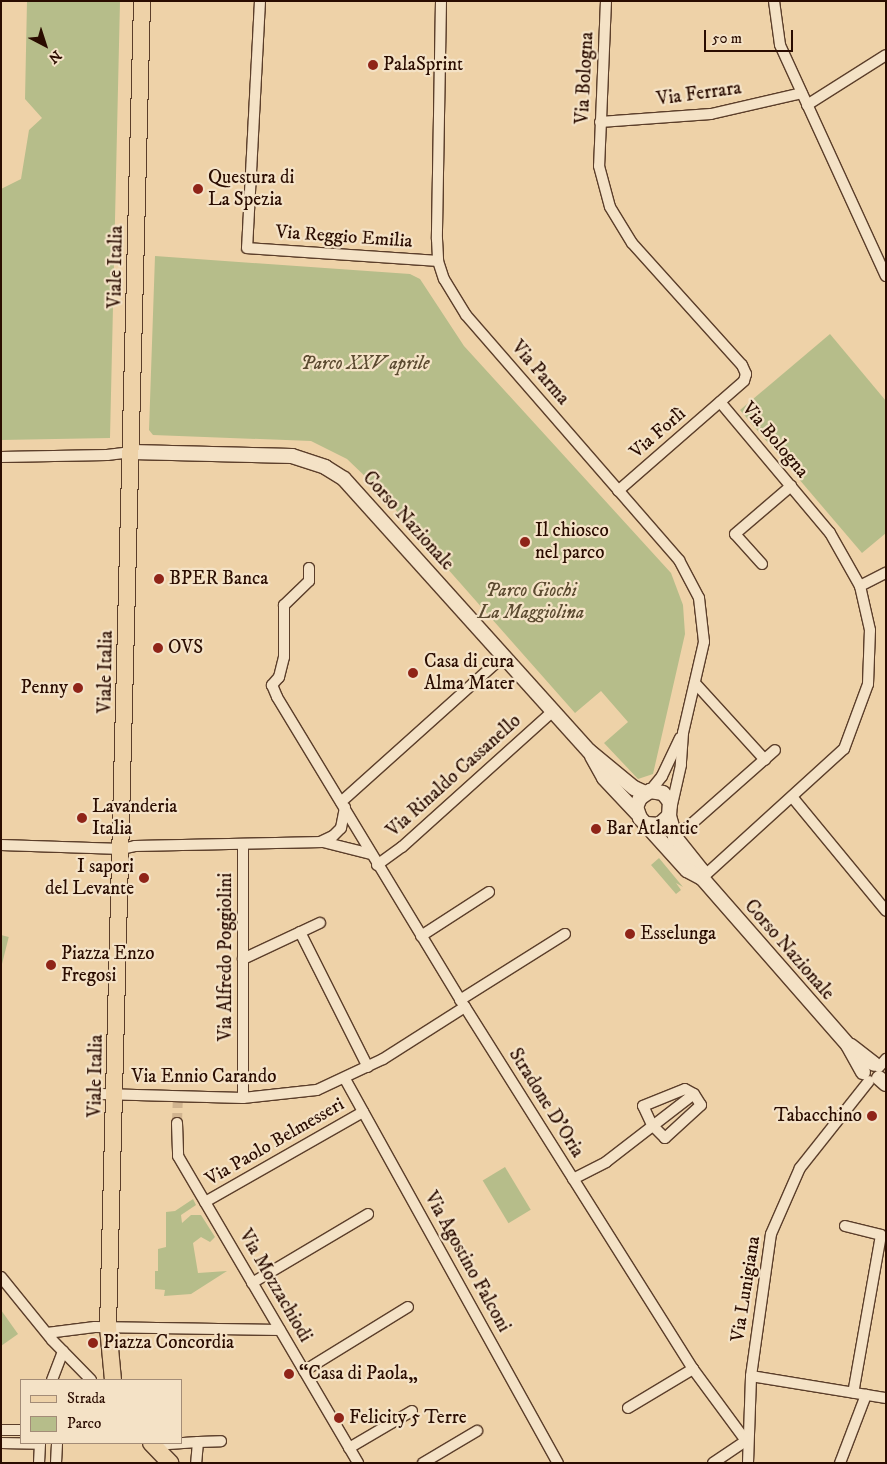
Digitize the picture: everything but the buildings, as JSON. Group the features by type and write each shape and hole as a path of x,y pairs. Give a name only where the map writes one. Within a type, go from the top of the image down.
{"main road":[{"name":"Viale Italia","path":"113,1379 108,1335 108,1094 122,849 142,1"},
{"path":"152,1444 170,1463"}],"street":[{"name":"Via Reggio Emilia","path":"260,1 247,248 438,261"},
{"name":"Via Parma","path":"441,1 438,261 452,295 466,315 679,560 699,598 704,642 683,733 681,765 670,813"},
{"name":"Via Bologna","path":"606,1 600,122 602,181 619,225 742,365 746,374 744,381 720,402 830,533 860,586 870,630 868,684 844,749 702,878"},
{"path":"774,1 780,45 886,276"},
{"path":"807,105 886,55"},
{"name":"Via Ferrara","path":"600,122 711,114 802,93"},
{"name":"Via Forlì","path":"618,491 720,402"},
{"path":"1,457 107,456 132,452"},
{"name":"Corso Nazionale","path":"132,452 292,456 325,467 361,494 590,751 648,792 667,797 675,837 702,871 702,878"},
{"path":"762,564 735,534 792,486"},
{"name":"Stradone D'Oria","path":"309,568 309,581 284,605 284,657 279,677 272,685 296,732 343,805 377,865 462,1004 693,1369 746,1441"},
{"path":"860,586 886,573"},
{"path":"320,842 333,836 341,828 343,805 504,656"},
{"path":"694,683 765,760"},
{"name":"Via Rinaldo Cassanello","path":"377,865 402,847 553,711"},
{"name":"Via Parma","path":"648,792 662,776 683,733"},
{"path":"688,827 775,750"},
{"name":"Corso Nazionale","path":"590,751 604,778 687,870 702,878 848,1045 876,1072"},
{"path":"637,813 637,804 648,792"},
{"path":"792,798 886,911"},
{"path":"647,824 660,825 670,813"},
{"path":"1,845 122,849 135,846 243,846 320,842 371,854"},
{"name":"Via Alfredo Poggiolini","path":"243,846 243,1098"},
{"path":"421,936 489,892"},
{"path":"243,959 320,922"},
{"path":"300,932 368,1067"},
{"name":"Via Ennio Carando","path":"108,1094 243,1098 317,1090 368,1067 565,934"},
{"name":"Via Lunigiana","path":"748,1463 746,1441 750,1376 771,1234 800,1168 876,1072"},
{"name":"Via Agostino Falconi","path":"345,1079 558,1463"},
{"path":"685,1088 694,1094 701,1105 665,1138 652,1125 643,1106 685,1088"},
{"path":"573,1179 606,1162 694,1094"},
{"name":"Via Paolo Belmesseri","path":"205,1202 363,1112"},
{"name":"Via Mozzachiodi","path":"177,1123 178,1156 358,1463"},
{"path":"252,1283 368,1214"},
{"path":"845,1226 881,1235 853,1392"},
{"path":"1,1278 47,1334 91,1379"},
{"path":"304,1370 408,1307"},
{"path":"47,1334 55,1330 108,1335 280,1330"},
{"path":"52,1379 63,1351"},
{"path":"59,1361 59,1379"},
{"path":"628,1408 693,1369"},
{"path":"750,1376 886,1398"},
{"path":"840,1463 866,1395"},
{"path":"350,1448 412,1411"},
{"path":"1,1430 20,1430"},
{"path":"423,1463 477,1431"},
{"path":"182,1443 221,1441"},
{"path":"713,1463 746,1441"},
{"path":"196,1463 198,1442"},
{"path":"1,1443 20,1443"},
{"path":"39,1463 40,1444"},
{"path":"56,1463 57,1444"}],"green space":[{"path":"27,1 120,1 110,438 1,440 1,189 21,179 29,130 42,118 25,99"},
{"name":"Parco XXV aprile","path":"155,256 410,274 420,279 464,346 671,573 683,605 685,634 653,774 638,779 604,743 628,722 601,691 575,713 371,482 347,459 311,441 153,435 149,430"},
{"path":"830,334 886,401 886,533 862,553 740,410"},
{"path":"659,858 683,887 676,883 681,890 676,894 651,865"},
{"path":"1,935 9,937 1,968"},
{"path":"505,1167 531,1210 508,1223 483,1180"},
{"path":"193,1199 196,1205 181,1215 182,1223 191,1215 201,1215 215,1237 210,1242 201,1237 193,1243 198,1273 227,1271 191,1294 164,1296 165,1290 155,1289 155,1271 158,1271 158,1249 166,1247 166,1212 175,1211"},
{"path":"1,1310 18,1334 1,1346"}],"tunnel":[{"path":"177,1123 178,1096"}],"place":[{"name":"PalaSprint","path":"373,65"},
{"name":"Questura di La Spezia","path":"198,189"},
{"name":"Il chiosco nel parco","path":"525,542"},
{"name":"BPER Banca","path":"159,579"},
{"name":"OVS","path":"158,648"},
{"name":"Casa di cura Alma Mater","path":"413,673"},
{"name":"Penny","path":"78,688"},
{"name":"Lavanderia Italia","path":"82,818"},
{"name":"Bar Atlantic","path":"596,829"},
{"name":"I sapori del Levante","path":"144,878"},
{"name":"Esselunga","path":"630,934"},
{"name":"Piazza Enzo Fregosi","path":"51,965"},
{"name":"Tabacchino","path":"872,1116"},
{"name":"Piazza Concordia","path":"93,1343"},
{"name":"“Casa di Paola„","path":"289,1374"},
{"name":"Felicity 5 Terre","path":"339,1418"}],"park label":[{"name":"Parco Giochi La Maggiolina","path":"531,602"}]}
